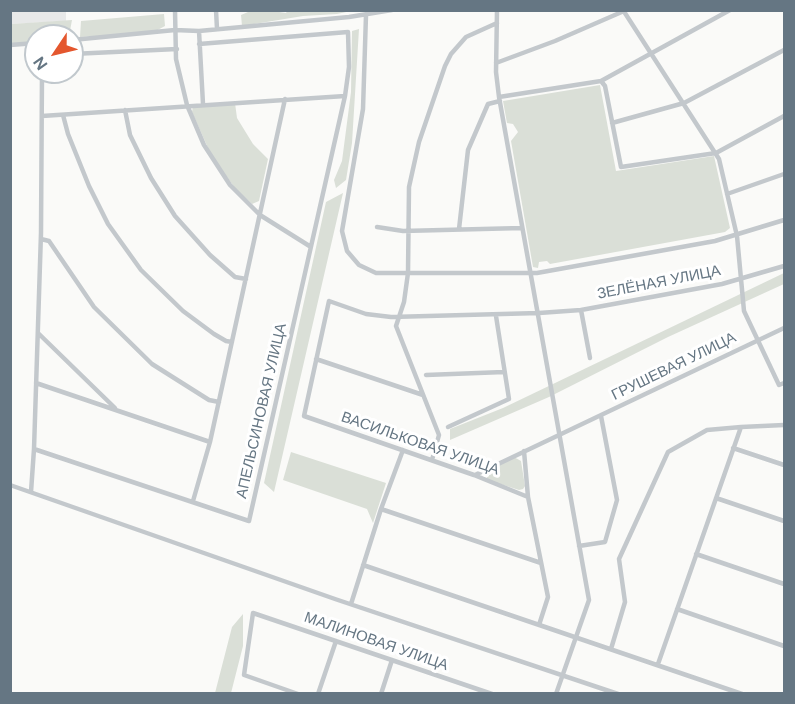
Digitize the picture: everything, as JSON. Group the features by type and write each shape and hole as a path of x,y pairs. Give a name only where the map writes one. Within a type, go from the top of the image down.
{"street":[{"path":"175,10 176,59 187,105 204,146 230,185 260,215 311,247"},
{"path":"216,10 217,29"},
{"path":"84,39 175,30 199,31 366,15 392,10"},
{"path":"497,10 496,63 499,99 589,600 556,693"},
{"path":"459,229 468,150 488,104 499,99 601,81 730,10"},
{"path":"496,63 555,41 624,11 719,159 737,236 744,311 758,341"},
{"path":"366,15 363,109 342,231 347,252 359,265 376,273 530,273 737,236 784,220"},
{"path":"432,460 439,435 396,326 404,302 408,273 409,187 417,153 445,66 457,45 466,37 497,23"},
{"path":"199,31 203,104"},
{"name":"АПЕЛЬСИНОВАЯ УЛИЦА","path":"34,449 249,521 345,96 349,67 348,32 199,44"},
{"path":"84,53 177,49"},
{"path":"612,123 684,103 784,50"},
{"path":"601,81 605,86 621,167 716,153 784,116"},
{"path":"31,492 41,239 42,84"},
{"path":"42,116 345,96"},
{"path":"193,501 210,442 285,99"},
{"path":"125,110 130,135 151,178 175,216 210,255 235,277 246,279"},
{"path":"63,115 68,134 89,186 108,224 141,270 183,311 214,334 232,342"},
{"path":"727,194 784,174"},
{"path":"377,227 409,230 522,228"},
{"path":"41,239 49,241 94,306 152,364 209,400 219,402"},
{"name":"ЗЕЛЁНАЯ УЛИЦА","path":"398,317 496,316 580,310 742,279 784,266"},
{"path":"398,317 366,314 329,301 316,359 423,395"},
{"name":"ЗЕЛЁНАЯ УЛИЦА","path":"580,310 590,358"},
{"path":"448,427 509,399 496,316"},
{"name":"ГРУШЕВАЯ УЛИЦА","path":"474,475 784,328"},
{"path":"38,333 117,410"},
{"name":"ГРУШЕВАЯ УЛИЦА","path":"758,341 779,385 784,383"},
{"name":"ВАСИЛЬКОВАЯ УЛИЦА","path":"316,359 304,416 474,475 528,497"},
{"path":"426,375 504,372"},
{"path":"36,383 210,442"},
{"name":"ГРУШЕВАЯ УЛИЦА","path":"579,546 605,542 617,500 601,416"},
{"path":"611,649 625,602 619,559 668,452 707,430 784,425"},
{"path":"658,664 741,427"},
{"path":"733,448 784,465"},
{"path":"351,604 381,509 403,450"},
{"path":"524,451 528,497 548,597 539,625"},
{"path":"10,485 351,604 618,693"},
{"path":"716,498 784,521"},
{"path":"381,509 541,563"},
{"path":"696,554 784,584"},
{"path":"363,566 742,693"},
{"path":"677,609 784,646"},
{"name":"МАЛИНОВАЯ УЛИЦА","path":"298,693 244,675 253,613 492,693"},
{"path":"318,693 336,641"},
{"path":"381,693 392,660"}],"shaded area":[{"path":"266,10 286,13 288,10 351,11 242,26 241,15"},
{"path":"10,11 66,11 66,21 11,24"},
{"path":"164,14 165,26 152,33 84,37 84,24 81,24 81,21"},
{"path":"72,20 71,24 24,24 24,43 11,45 11,24"},
{"path":"359,29 352,143 346,180 336,188 334,180 342,161 351,92 352,31"},
{"path":"600,85 616,171 714,156 730,228 725,232 550,264 547,261 539,262 538,268 533,267 511,141 518,132 513,124 507,123 503,101"},
{"path":"235,103 237,118 253,144 268,159 259,201 252,204 235,188 212,157 192,112 193,106"},
{"path":"343,193 274,492 264,483 326,202"},
{"path":"784,273 784,284 668,337 549,397 450,440 450,429 503,408"},
{"path":"291,452 386,483 373,523 367,509 283,480"},
{"path":"514,457 521,461 525,486 523,489 519,490 488,480 487,471"},
{"path":"243,614 243,646 231,693 215,693 232,627"}]}
